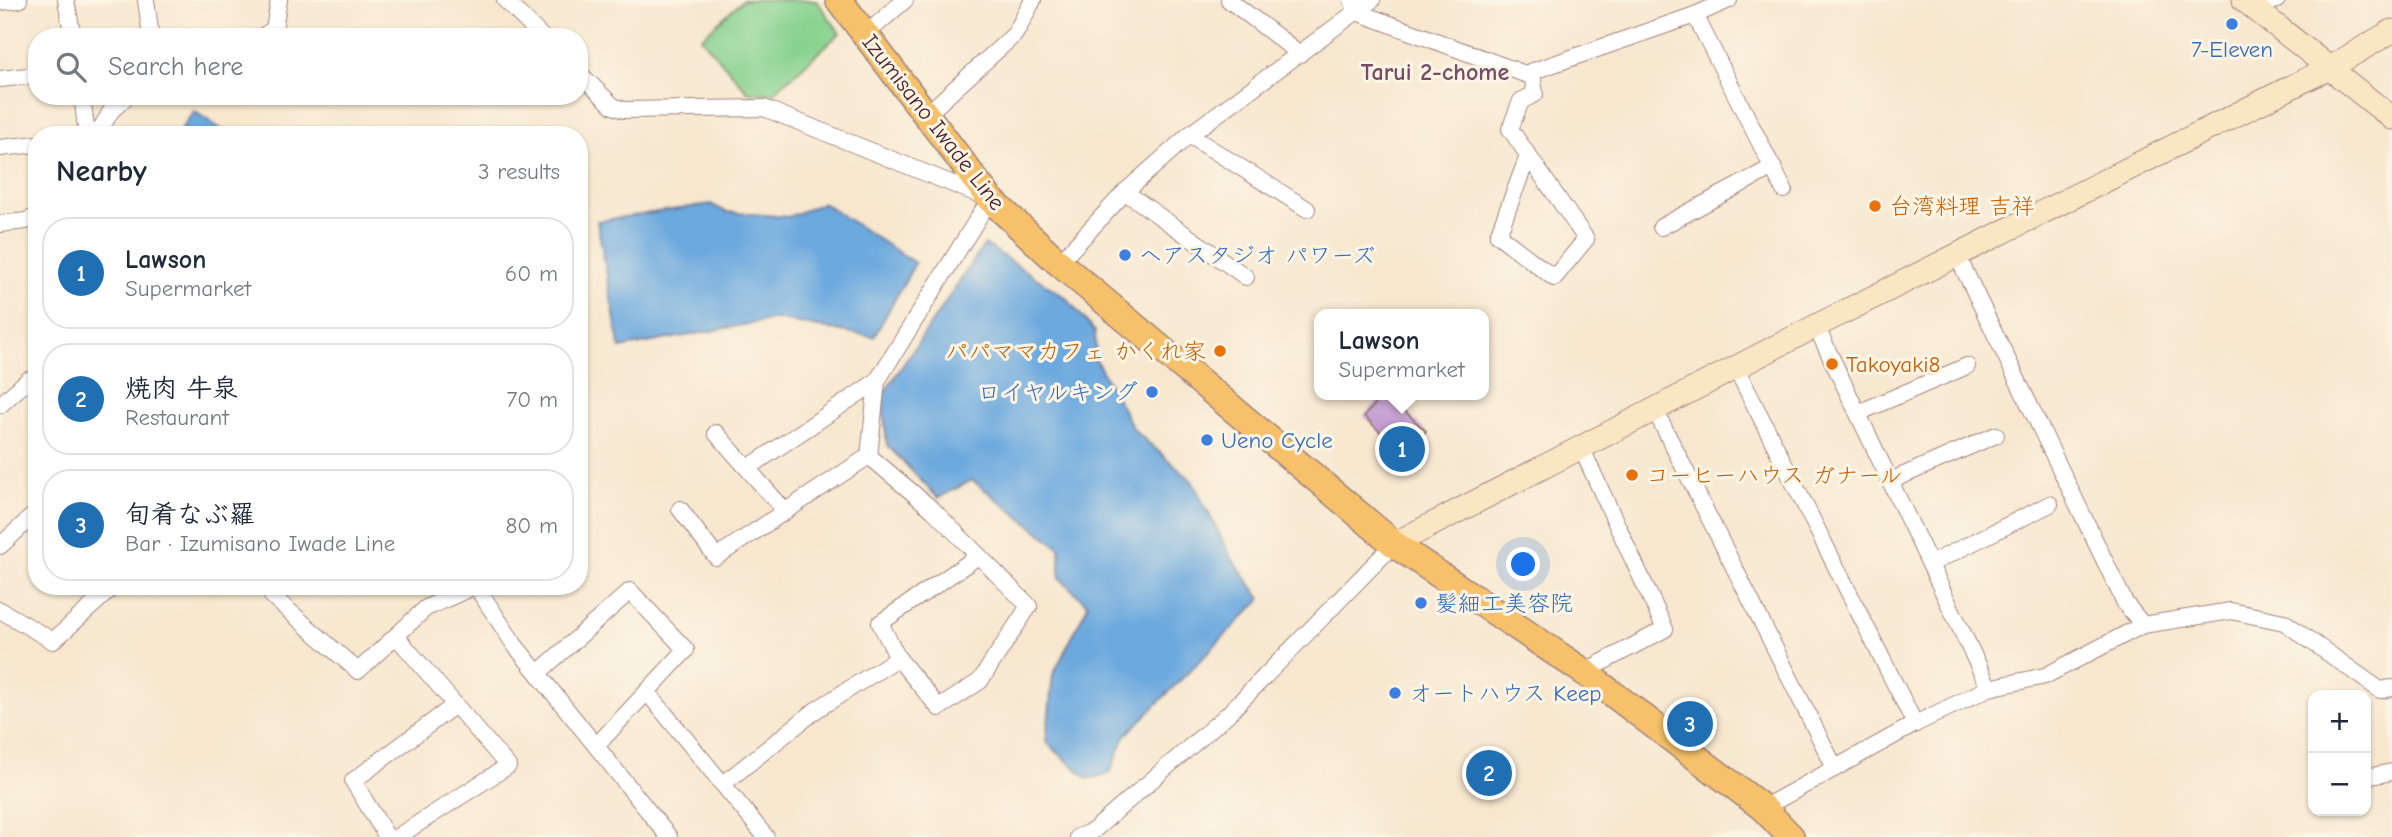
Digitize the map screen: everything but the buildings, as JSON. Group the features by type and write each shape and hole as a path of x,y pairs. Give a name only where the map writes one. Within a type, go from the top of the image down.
{"main road":[{"name":"Izumisano Iwade Line","path":"839,0 990,198 1059,262 1394,544 1584,672 1763,808 1791,837"}],"street":[{"path":"0,2 19,0"},
{"path":"66,0 71,28"},
{"path":"146,0 149,28"},
{"path":"274,28 279,0"},
{"path":"505,0 533,28"},
{"path":"865,35 905,0"},
{"path":"926,115 1015,34 1033,0"},
{"path":"1229,0 1300,54"},
{"path":"1059,262 1125,192 1189,135 1300,54 1354,6 1372,0"},
{"path":"1354,6 1525,74 1695,15 1729,0"},
{"path":"2249,4 2277,0"},
{"path":"2249,4 2332,67 2392,118"},
{"path":"1695,15 1784,190"},
{"path":"1078,837 1093,831 1228,715 1394,544 1816,326 2332,67 2392,31"},
{"path":"1528,156 1499,235 1554,278 1586,239 1510,130 1521,101 1535,94 1532,71"},
{"path":"0,79 28,76"},
{"path":"588,82 613,106 624,110 764,108 990,198 877,381 748,468"},
{"path":"83,105 86,126"},
{"path":"102,126 117,105"},
{"path":"1189,135 1307,209"},
{"path":"0,148 28,145"},
{"path":"1661,227 1773,167"},
{"path":"1125,192 1246,277"},
{"path":"0,224 28,220"},
{"path":"1958,257 2125,603 2143,625"},
{"path":"1816,326 1989,688"},
{"path":"1858,414 1967,366"},
{"path":"1735,368 1915,724"},
{"path":"0,405 28,380"},
{"path":"869,456 877,381"},
{"path":"1655,410 1835,768"},
{"path":"716,433 785,511"},
{"path":"1890,481 1996,435"},
{"path":"1581,447 1665,629 1584,672"},
{"path":"680,509 716,557 869,456"},
{"path":"869,456 933,510 1028,606 980,681 939,708 898,658 880,623 977,557"},
{"path":"1930,564 2050,504"},
{"path":"0,546 28,520"},
{"path":"538,673 630,591 686,650 596,746"},
{"path":"0,610 53,641 104,595"},
{"path":"272,596 358,671 426,608 455,595"},
{"path":"481,595 514,643 669,837"},
{"path":"1763,808 1915,724 1989,688 2045,677 2143,625 2231,611 2284,622 2380,690 2392,688"},
{"path":"396,636 508,766 397,837"},
{"path":"723,784 816,710 898,658"},
{"path":"647,692 766,837"},
{"path":"387,837 353,781 456,705"},
{"path":"2371,776 2392,772"}],"green space":[{"path":"743,0 816,0 840,33 772,94 748,92 701,38"}],"water":[{"path":"194,111 216,126 183,126"},
{"path":"823,203 915,263 874,337 775,319 620,348 597,221 711,204 726,212 788,217"},
{"path":"985,244 1066,298 1095,332 1096,360 1134,430 1192,481 1231,557 1261,599 1125,736 1110,773 1088,779 1046,742 1053,675 1088,605 1060,578 1060,548 972,480 938,498 887,445 882,396"}],"place":[{"name":"7-Eleven","path":"2232,24"},
{"name":"台湾料理 吉祥","path":"1875,206"},
{"name":"ヘアスタジオ パワーズ","path":"1125,255"},
{"name":"パパママカフェ かくれ家","path":"1220,351"},
{"name":"Takoyaki8","path":"1832,364"},
{"name":"ロイヤルキング","path":"1152,392"},
{"name":"Ueno Cycle","path":"1207,440"},
{"name":"Lawson","path":"1402,449"},
{"name":"コーヒーハウス ガナール","path":"1632,475"},
{"name":"髪細工美容院","path":"1421,603"},
{"name":"オートハウス Keep","path":"1395,693"},
{"name":"旬肴なぶ羅","path":"1690,724"},
{"name":"焼肉 牛泉","path":"1489,773"}],"district":[{"name":"Tarui 2-chome","path":"1435,72"}]}
